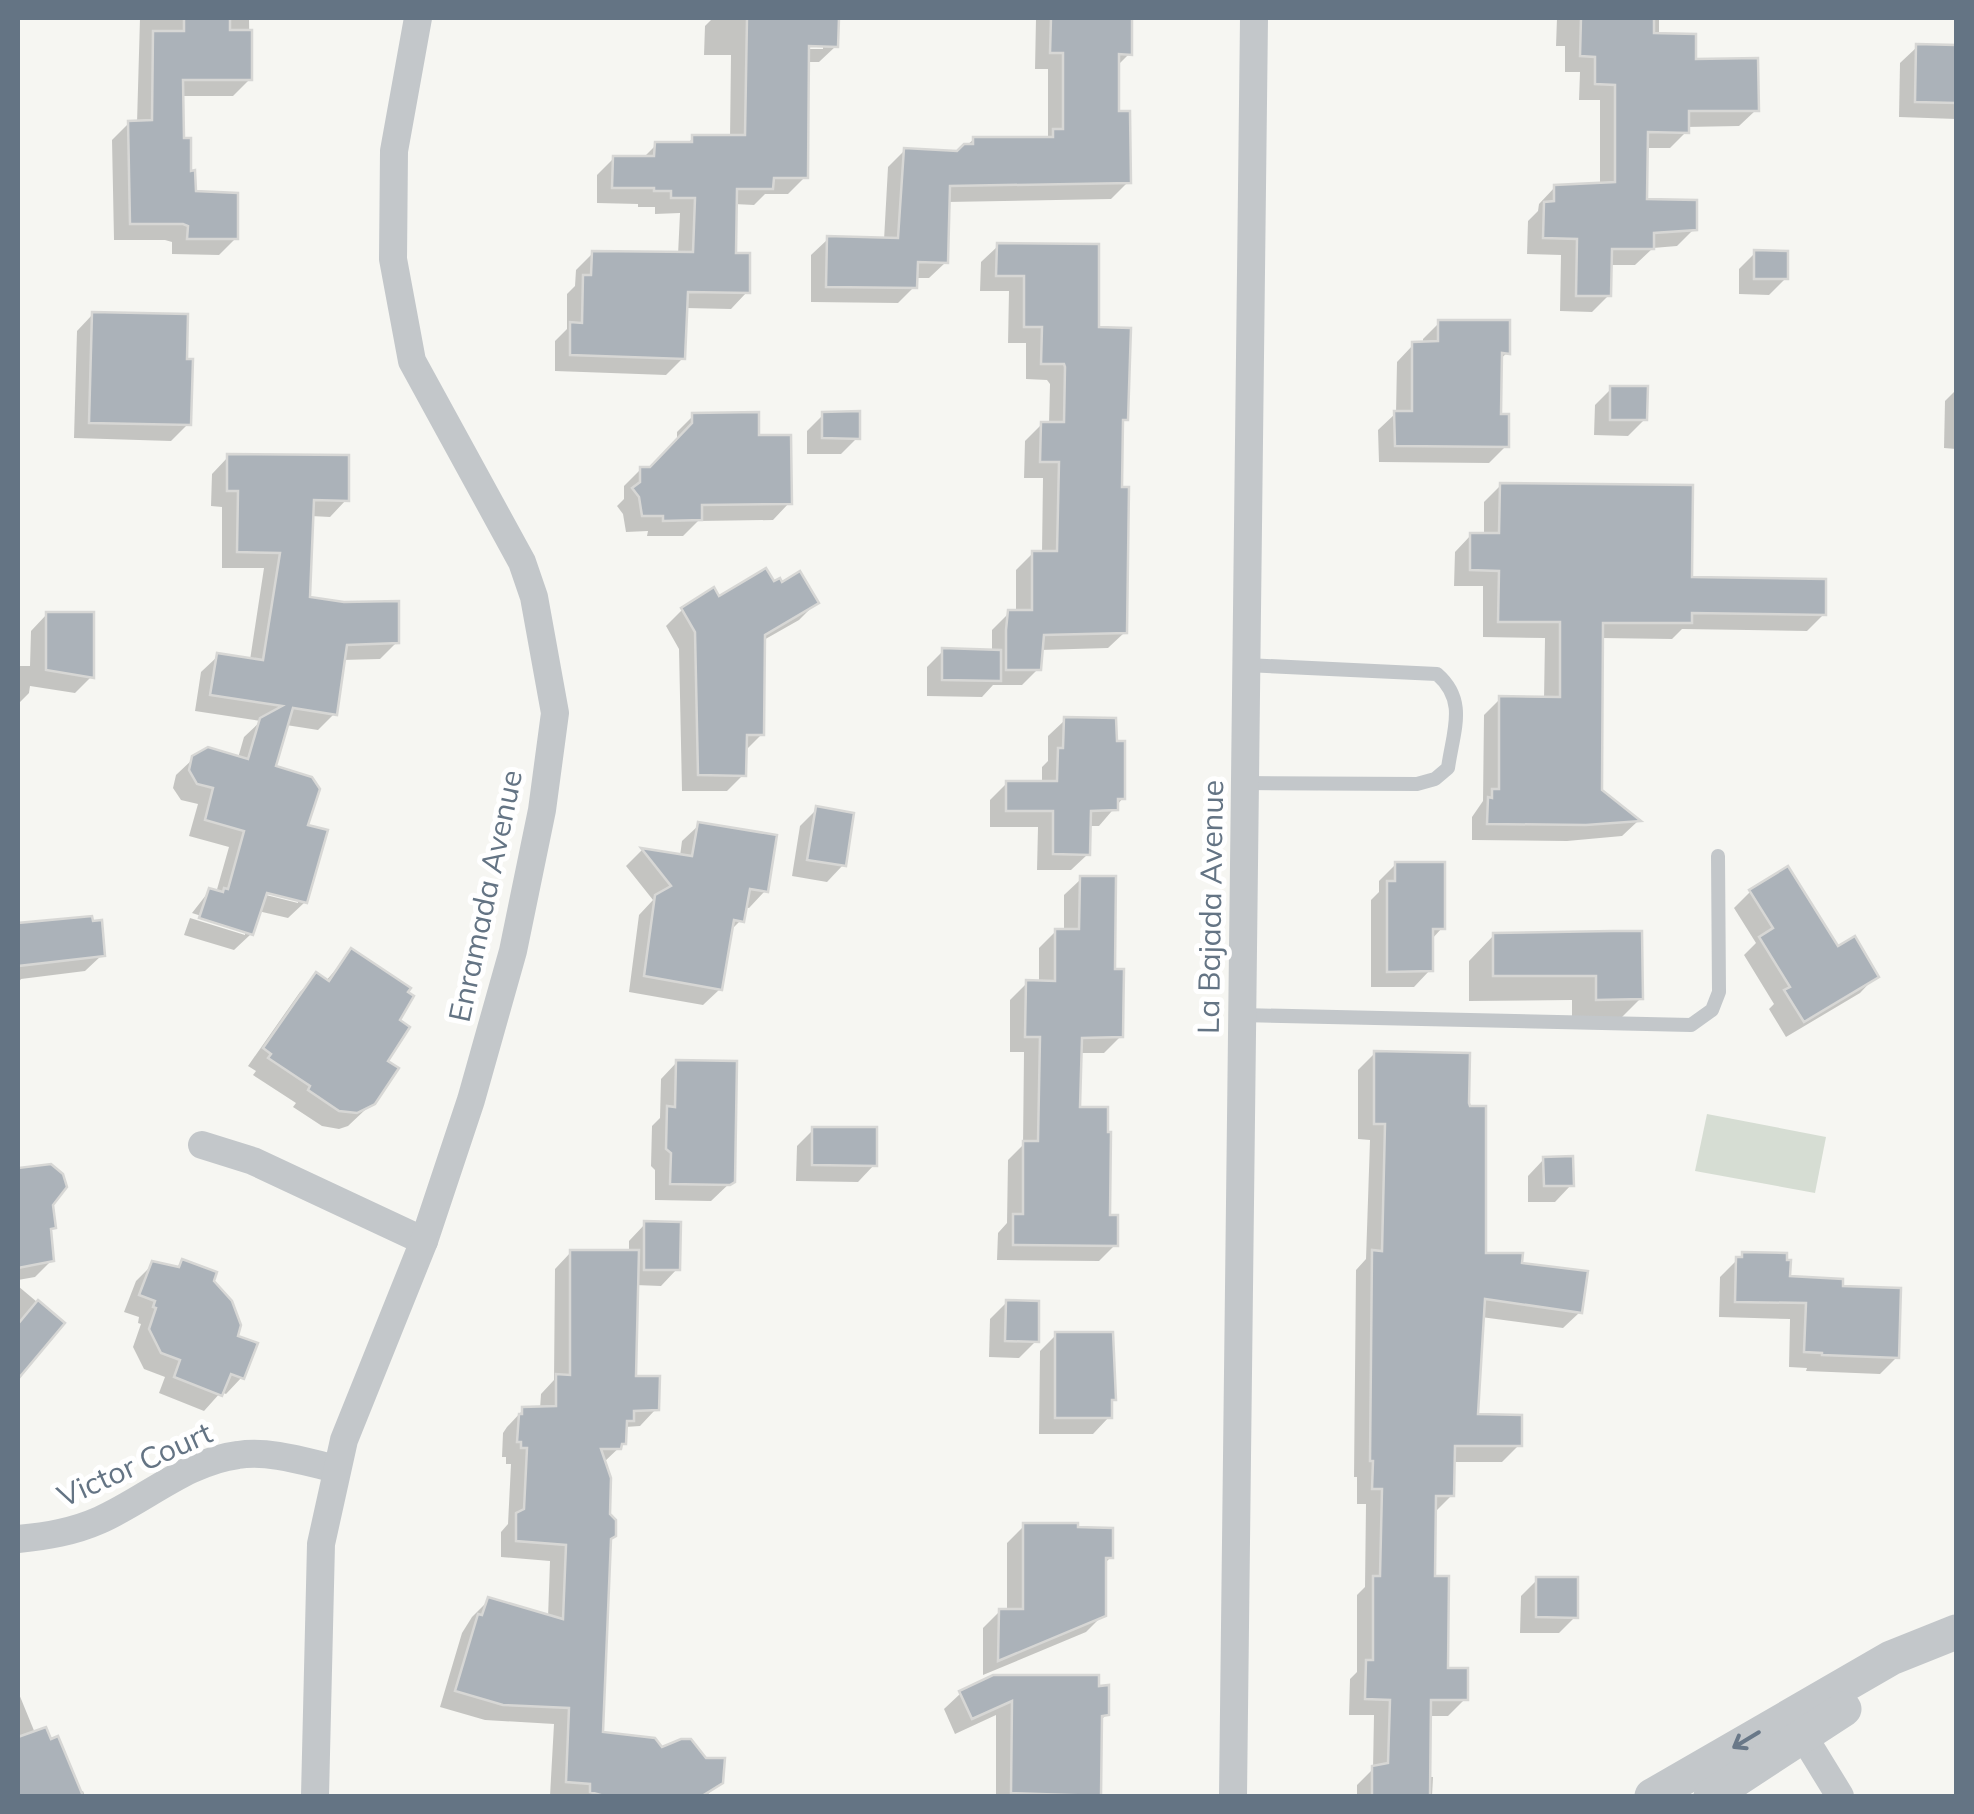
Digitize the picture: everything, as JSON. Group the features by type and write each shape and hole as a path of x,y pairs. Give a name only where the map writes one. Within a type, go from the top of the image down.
{"street":[{"name":"Enramada Avenue","path":"315,1796 321,1544 337,1470 344,1440 424,1241 472,1100 514,952 542,810 555,713 534,597 522,562 412,361 393,259 394,151 418,18"},
{"name":"La Bajada Avenue","path":"1233,1796 1254,18"},
{"path":"202,1145 253,1161 424,1241"},
{"name":"Victor Court","path":"18,1539 72,1531 96,1522 214,1459 244,1454 281,1457 337,1470"},
{"path":"1711,1796 1796,1725 1891,1658 1956,1632"},
{"path":"1652,1796 1796,1725 1956,1656"},
{"path":"1796,1725 1840,1796"}],"lane":[{"path":"1245,783 1417,784 1435,779 1448,768 1457,699 1450,685 1437,674 1246,665"},
{"path":"1242,1015 1691,1025 1712,1010 1719,992 1718,856"}],"shaded area":[{"path":"1707,1114 1826,1137 1815,1193 1695,1171"}],"building":[{"path":"184,18 230,18 230,30 252,30 252,80 183,80 184,138 191,138 191,171 195,170 196,191 238,193 238,239 187,239 188,226 183,224 130,224 128,121 152,120 153,31 184,31"},
{"path":"747,18 839,18 838,47 809,46 808,178 774,178 773,189 737,189 736,253 750,253 750,293 688,292 685,359 570,355 570,322 582,323 583,275 591,275 592,251 693,252 695,198 671,198 671,191 654,188 612,188 613,156 654,156 655,142 692,142 692,135 745,135"},
{"path":"1051,18 1132,18 1132,55 1119,54 1119,111 1130,111 1131,183 950,186 948,263 918,262 917,288 826,287 827,236 898,238 904,148 957,151 964,144 973,144 973,137 1053,137 1053,129 1063,129 1063,53 1050,53"},
{"path":"1581,18 1654,18 1654,33 1696,34 1696,59 1758,58 1759,111 1689,111 1689,133 1648,132 1647,199 1697,200 1697,230 1654,233 1654,249 1612,249 1611,296 1576,296 1577,239 1543,238 1544,202 1554,201 1554,185 1615,182 1615,85 1595,84 1595,57 1580,56"},
{"path":"1916,44 1956,45 1956,103 1915,102"},
{"path":"997,243 1099,244 1099,327 1131,328 1122,487 1129,487 1127,633 1044,635 1041,670 1006,670 1006,630 1008,610 1032,610 1032,551 1057,551 1059,462 1040,462 1041,422 1064,422 1065,367 1041,364 1042,327 1024,327 1024,276 996,276"},
{"path":"1754,250 1788,251 1788,279 1754,279"},
{"path":"92,312 188,314 187,359 193,359 191,425 89,423"},
{"path":"1438,320 1510,320 1510,354 1502,353 1501,414 1509,414 1509,447 1395,446 1394,411 1412,411 1412,342 1438,341"},
{"path":"1610,386 1648,386 1647,420 1610,420"},
{"path":"860,411 860,439 822,438 822,412"},
{"path":"759,412 759,435 791,435 792,504 702,505 702,520 663,521 663,516 642,516 639,497 632,488 640,482 640,467 650,467 692,423 692,413"},
{"path":"227,454 349,455 349,501 314,500 310,597 344,602 399,601 399,643 347,645 337,715 293,708 276,766 312,777 320,789 308,825 328,830 307,903 267,893 253,935 199,918 209,888 223,892 228,889 244,831 205,820 213,788 197,784 189,770 192,756 208,747 248,759 260,718 282,706 210,695 217,653 263,660 280,553 237,552 238,491 227,491"},
{"path":"1500,483 1693,485 1692,577 1826,579 1826,615 1692,613 1692,623 1603,623 1602,790 1641,821 1487,824 1488,797 1492,798 1492,789 1499,789 1499,696 1560,697 1560,622 1498,622 1499,571 1470,570 1470,533 1499,533"},
{"path":"766,568 774,581 780,578 782,582 800,571 819,603 765,635 764,735 747,735 746,776 698,775 695,632 681,608 714,587 719,596"},
{"path":"46,612 94,612 94,678 46,670"},
{"path":"942,648 1001,650 1001,681 942,680"},
{"path":"1064,717 1116,718 1117,741 1125,741 1125,799 1118,799 1118,810 1091,811 1090,855 1053,854 1053,811 1006,811 1006,781 1057,781"},
{"path":"816,806 854,813 846,866 807,860"},
{"path":"698,822 777,835 768,892 750,889 744,922 734,920 722,990 644,976 655,895 671,886 641,848 692,856"},
{"path":"1395,862 1445,862 1445,929 1433,929 1433,971 1387,972 1387,881 1395,881"},
{"path":"1788,866 1838,946 1855,936 1879,977 1804,1022 1784,990 1790,987 1759,937 1773,928 1749,890"},
{"path":"1080,876 1116,876 1115,969 1124,969 1123,1037 1082,1038 1080,1107 1108,1107 1110,1215 1118,1215 1118,1246 1013,1245 1013,1214 1023,1214 1023,1141 1038,1141 1040,1037 1025,1037 1026,980 1055,981 1055,929 1079,929"},
{"path":"92,916 93,921 102,920 105,956 18,966 18,923"},
{"path":"1642,931 1643,999 1596,1000 1596,976 1493,976 1493,933"},
{"path":"351,948 411,988 408,992 414,996 400,1020 410,1027 388,1061 399,1068 375,1104 357,1113 339,1111 308,1090 310,1086 268,1058 271,1054 263,1048 316,972 329,981"},
{"path":"1374,1051 1470,1053 1469,1103 1486,1106 1486,1253 1523,1253 1522,1263 1588,1271 1582,1313 1485,1299 1478,1414 1522,1415 1522,1446 1455,1446 1454,1496 1436,1496 1435,1576 1449,1576 1448,1668 1468,1668 1468,1700 1431,1700 1430,1796 1372,1796 1372,1766 1388,1763 1390,1700 1365,1699 1366,1660 1373,1660 1373,1576 1380,1576 1382,1489 1372,1489 1370,1461 1372,1250 1382,1251 1385,1124 1374,1124"},
{"path":"676,1060 737,1061 735,1182 730,1185 670,1184 667,1106 675,1107"},
{"path":"812,1127 877,1127 877,1166 812,1165"},
{"path":"1573,1156 1574,1186 1544,1186 1543,1157"},
{"path":"51,1164 63,1174 67,1187 53,1205 54,1261 18,1268 18,1168"},
{"path":"644,1221 681,1222 680,1270 644,1270"},
{"path":"570,1250 639,1250 636,1376 660,1376 659,1410 634,1411 634,1421 627,1421 626,1444 621,1449 601,1449 611,1478 610,1514 616,1520 616,1536 611,1539 603,1732 655,1738 662,1747 691,1739 706,1758 725,1758 723,1783 702,1796 604,1796 590,1792 590,1784 566,1782 569,1708 503,1705 455,1691 478,1614 482,1615 488,1597 563,1619 566,1545 516,1541 516,1513 524,1509 527,1448 521,1448 521,1442 517,1442 522,1407 556,1406 556,1374 570,1375"},
{"path":"1742,1252 1787,1253 1787,1260 1791,1260 1790,1276 1843,1279 1843,1286 1901,1288 1899,1358 1804,1352 1806,1303 1735,1302 1736,1257 1742,1257"},
{"path":"182,1259 217,1272 214,1281 232,1301 241,1325 238,1336 258,1343 244,1379 231,1374 222,1396 174,1377 180,1360 161,1353 149,1329 155,1301 139,1295 152,1261 179,1267"},
{"path":"38,1300 65,1323 18,1379 18,1324"},
{"path":"1006,1300 1039,1301 1039,1342 1005,1341"},
{"path":"1055,1332 1113,1332 1116,1400 1112,1400 1112,1418 1055,1418"},
{"path":"1023,1523 1078,1523 1078,1527 1113,1528 1113,1558 1106,1558 1106,1616 998,1661 999,1609 1023,1609"},
{"path":"1536,1577 1578,1577 1578,1618 1536,1617"},
{"path":"993,1675 1099,1675 1099,1686 1109,1685 1109,1715 1102,1716 1101,1796 1011,1793 1012,1701 972,1719 959,1691"},
{"path":"46,1727 51,1739 58,1736 83,1796 18,1796 18,1737"}]}
